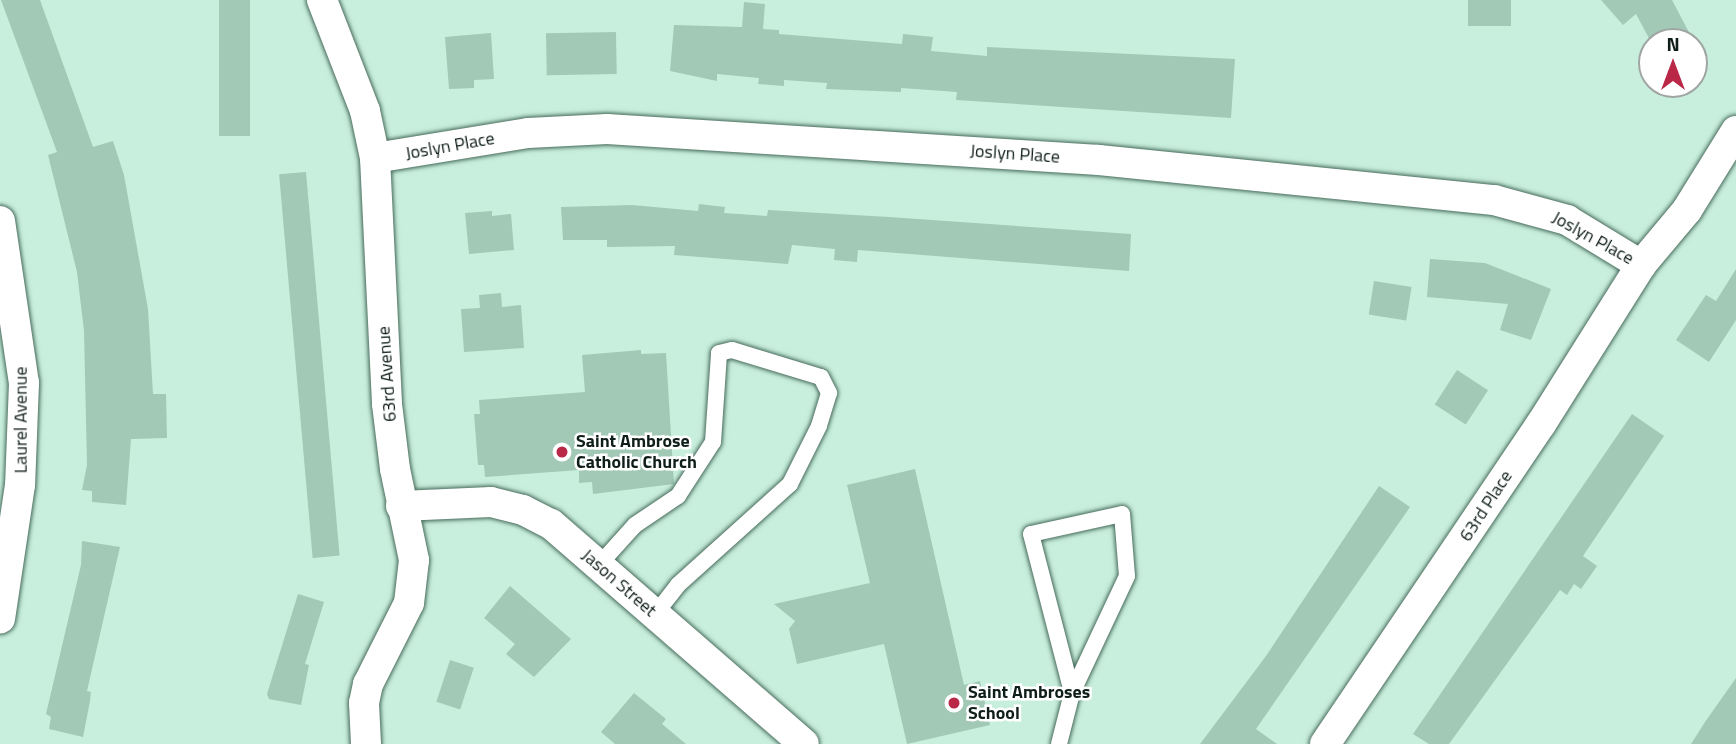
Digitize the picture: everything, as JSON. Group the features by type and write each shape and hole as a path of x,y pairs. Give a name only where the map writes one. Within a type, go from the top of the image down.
{"street":[{"name":"63rd Avenue","path":"322,0 365,111 375,158 387,404 401,506 414,560 414,585 368,684 366,744"},
{"name":"Joslyn Place","path":"375,158 528,133 607,129 1099,160 1494,200 1567,220 1641,265"},
{"name":"63rd Place","path":"1325,744 1533,435 1641,265 1687,210 1736,131"},
{"name":"Laurel Avenue","path":"0,221 24,383 20,485 0,619"},
{"name":"Jason Street","path":"401,506 468,502 523,510 551,524 804,744"}],"lane":[{"path":"598,566 635,525 678,496 713,442 719,353 732,349 821,377 829,393 819,426 790,484 678,585 655,614"},
{"path":"1059,744 1072,693 1127,576 1122,514 1031,534 1072,693"}],"building":[{"path":"1,0 40,0 93,147 113,141 124,175 148,309 153,394 166,394 167,438 131,439 126,505 92,502 92,491 82,490 87,465 84,331 77,272 48,155 57,152"},
{"path":"219,0 250,0 250,136 219,136"},
{"path":"1468,0 1511,0 1511,26 1468,26"},
{"path":"1601,0 1672,0 1687,28 1644,28 1636,14 1623,25"},
{"path":"744,2 765,4 763,29 779,30 779,34 902,44 903,34 933,37 931,51 987,56 987,47 1235,59 1231,118 956,100 957,92 901,88 901,92 826,89 827,83 784,80 784,86 758,84 759,78 717,74 717,81 670,71 674,25 742,27"},
{"path":"616,32 617,74 547,75 546,33"},
{"path":"491,33 494,79 474,80 474,88 449,89 445,37"},
{"path":"306,172 340,556 313,558 279,174"},
{"path":"699,204 725,207 724,213 767,216 768,210 1131,234 1129,271 858,250 857,262 834,260 835,249 792,245 788,264 674,255 675,246 607,247 607,240 563,240 561,207 632,205 698,211"},
{"path":"492,211 492,216 511,214 514,250 469,254 465,213"},
{"path":"1430,259 1485,263 1551,289 1531,340 1500,330 1508,304 1427,297"},
{"path":"1736,269 1736,320 1709,362 1676,340 1706,295 1716,301"},
{"path":"1374,281 1412,287 1406,321 1369,315"},
{"path":"501,293 502,307 521,305 524,348 464,352 461,309 480,308 479,295"},
{"path":"641,350 641,354 666,353 674,484 593,494 592,482 579,483 579,470 485,477 484,465 478,465 474,414 480,414 479,400 585,392 582,355"},
{"path":"1457,370 1488,390 1466,425 1435,404"},
{"path":"1632,414 1664,436 1583,556 1597,566 1581,589 1574,584 1567,595 1560,590 1449,744 1429,744 1413,734"},
{"path":"915,469 964,685 980,681 990,725 907,744 884,644 797,664 789,629 795,621 774,604 870,583 847,485"},
{"path":"1379,486 1410,507 1256,729 1277,744 1200,744 1266,656"},
{"path":"82,541 120,547 87,691 91,692 83,737 49,729 51,717 46,714 81,565"},
{"path":"510,586 571,639 534,677 506,654 515,644 484,618"},
{"path":"298,594 324,602 305,664 309,665 301,705 269,699 267,694"},
{"path":"450,660 474,668 460,710 436,702"},
{"path":"1736,678 1736,744 1691,744 1705,722"},
{"path":"634,693 666,719 662,724 686,744 615,744 601,732"}],"place":[{"name":"Saint Ambrose Catholic Church","path":"562,452"},
{"name":"Saint Ambroses School","path":"954,703"}]}
